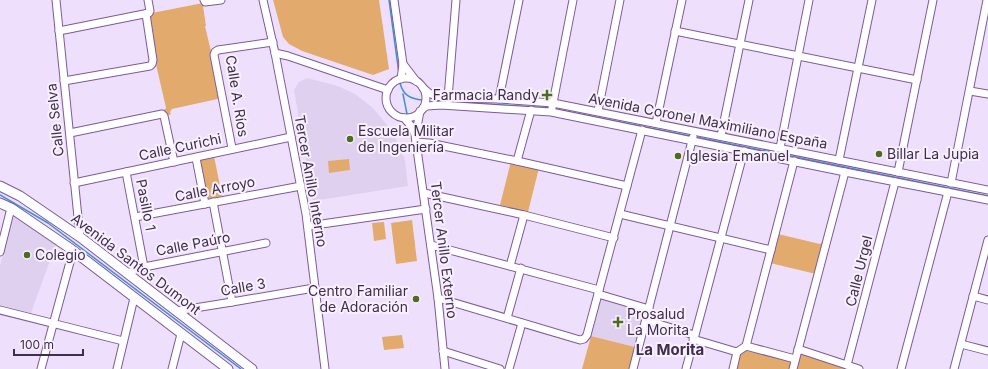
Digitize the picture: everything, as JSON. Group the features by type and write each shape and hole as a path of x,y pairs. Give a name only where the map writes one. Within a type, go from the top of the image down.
{"main road":[{"name":"Avenida Santos Dumont","path":"0,186 20,196 80,237 129,283 134,298 228,369"},
{"name":"Avenida Santos Dumont","path":"0,202 73,251 176,311 252,369"}],"street":[{"name":"Calle Selva","path":"56,0 80,237"},
{"path":"64,81 150,66 153,60 148,0"},
{"path":"204,0 205,2 221,0"},
{"name":"Tercer Anillo Interno","path":"263,0 273,42 308,226 314,288 325,369"},
{"path":"394,0 403,64 401,79"},
{"path":"448,98 456,0"},
{"path":"499,99 519,0"},
{"path":"552,108 573,0"},
{"path":"598,112 620,0"},
{"path":"656,123 682,0"},
{"path":"721,136 749,0"},
{"path":"780,148 797,55 809,0"},
{"path":"839,160 872,0"},
{"path":"898,172 933,0"},
{"path":"951,183 987,0"},
{"path":"59,31 148,13"},
{"path":"676,31 917,80"},
{"name":"Calle A. Ríos","path":"232,148 214,55 215,52 218,50 273,42"},
{"path":"275,53 388,90"},
{"path":"403,64 423,88 426,98 421,110 415,115 404,118 393,113 387,102 388,90 393,83 401,79 411,79 416,81"},
{"name":"Avenida Coronel Maximiliano España","path":"423,88 436,96 448,98 499,99 552,108 642,130 694,136 721,136 839,160 895,182 988,200"},
{"path":"970,91 988,94"},
{"name":"Avenida Coronel Maximiliano España","path":"421,110 427,106 441,106 531,110 552,108 598,112 656,123 744,151 794,162 845,172 898,172 988,190"},
{"name":"Tercer Anillo Externo","path":"416,139 421,110"},
{"path":"518,161 531,110"},
{"path":"70,133 158,114 164,116 174,162"},
{"name":"Tercer Anillo Externo","path":"404,118 412,127 416,139 438,298 445,369"},
{"path":"438,298 580,340 584,339 587,335 614,238 642,130"},
{"name":"Calle Curichi","path":"74,183 196,158 232,148 291,136"},
{"path":"633,369 694,136"},
{"path":"416,139 627,186"},
{"path":"686,369 744,151"},
{"path":"196,158 205,204"},
{"path":"733,369 737,352 746,346 794,162"},
{"name":"Pasillo 1","path":"126,172 144,267"},
{"path":"792,369 845,172"},
{"name":"Calle Urgel","path":"847,365 895,182"},
{"name":"Calle Arroyo","path":"135,217 301,186"},
{"path":"901,369 948,192"},
{"path":"424,193 524,215 614,238"},
{"path":"213,202 232,302"},
{"path":"0,252 11,208"},
{"path":"308,226 426,209"},
{"path":"620,214 770,250"},
{"path":"510,266 524,215"},
{"name":"Calle Paúro","path":"129,283 144,267 266,243"},
{"path":"431,245 521,268 649,308"},
{"path":"954,369 987,245"},
{"path":"41,369 73,251"},
{"path":"507,318 521,268"},
{"name":"Calle 3","path":"176,311 314,288"},
{"path":"973,296 988,300"},
{"path":"117,369 134,298"},
{"path":"0,310 123,341"},
{"path":"646,320 737,352"},
{"path":"509,369 522,323"},
{"path":"172,369 181,334"},
{"path":"961,344 988,351"},
{"path":"746,346 795,359"},
{"path":"798,349 859,369"},
{"path":"443,351 500,369"}],"shaded area":[{"path":"273,0 379,0 389,69 373,75 302,51 289,44 283,37"},
{"path":"203,3 205,26 222,98 172,109 170,112 171,114 167,116 164,110 166,108 155,60 157,58 149,16 152,13"},
{"name":"Escuela Militar de Ingeniería","path":"307,78 338,86 355,94 373,108 393,132 405,160 408,186 313,201 294,90 299,82"},
{"path":"214,156 222,196 208,199 199,159"},
{"path":"349,159 350,170 329,173 328,161"},
{"path":"511,161 539,168 528,212 500,205"},
{"name":"Colegio","path":"15,215 56,244 31,313 0,305 0,266 12,217"},
{"path":"412,220 417,261 396,264 391,223"},
{"path":"384,222 386,239 374,241 372,223"},
{"path":"778,234 820,244 822,242 824,243 816,274 770,263"},
{"name":"Prosalud La Morita","path":"602,296 645,308 635,347 591,336"},
{"path":"402,335 404,348 384,350 382,337"},
{"path":"591,336 635,347 631,369 582,369"},
{"path":"747,348 791,360 791,369 735,369 739,353"},
{"path":"804,353 853,369 797,369 801,354"}],"waterway":[{"path":"389,0 399,74"},
{"path":"400,83 403,91 408,96 414,99 423,100"},
{"path":"403,94 407,114"},
{"path":"453,102 549,108"},
{"path":"555,109 690,136"},
{"path":"696,137 988,196"},
{"path":"0,195 48,223 241,369"}],"place":[{"name":"Farmacia Randy","path":"547,95"},
{"name":"Escuela Militar de Ingeniería","path":"350,139"},
{"name":"Billar La Jupia","path":"879,154"},
{"name":"Iglesia Emanuel","path":"678,156"},
{"name":"Colegio","path":"27,255"},
{"name":"Centro Familiar de Adoración","path":"416,299"},
{"name":"Prosalud La Morita","path":"618,322"}],"district":[{"name":"La Morita","path":"670,350"}]}
